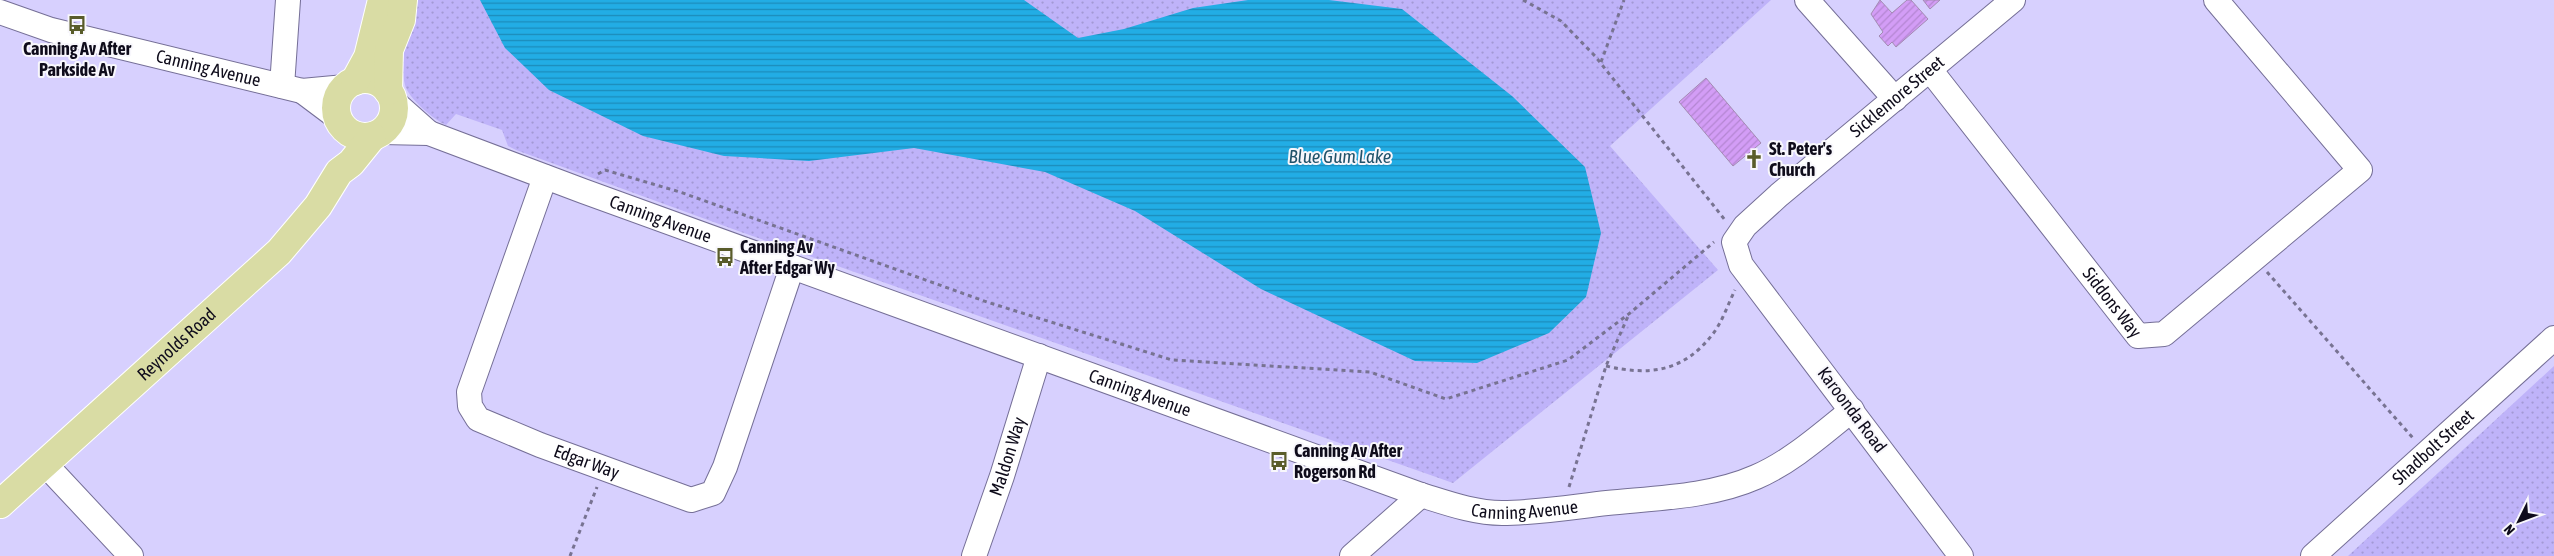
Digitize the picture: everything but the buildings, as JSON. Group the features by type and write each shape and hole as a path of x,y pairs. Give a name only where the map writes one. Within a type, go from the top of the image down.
{"main road":[{"path":"339,172 340,122 337,101 368,57 382,0"},
{"path":"377,134 392,119 389,50 401,20 403,0"},
{"name":"Canning Avenue","path":"350,84 373,80 391,96"},
{"name":"Canning Avenue","path":"340,122 355,136 377,134"},
{"name":"Reynolds Road","path":"0,504 278,252 318,206 339,172 377,134"}],"street":[{"path":"288,0 292,88"},
{"path":"1807,0 1895,99"},
{"name":"Sicklemore Street","path":"1740,273 1734,242 1745,226 1779,195 2013,0"},
{"name":"Siddons Way","path":"1931,70 2138,336 2164,334 2254,257 2368,168 2216,0"},
{"name":"Canning Avenue","path":"0,12 51,30 292,88 350,84"},
{"name":"Canning Avenue","path":"292,88 340,122"},
{"name":"Canning Avenue","path":"391,96 429,133"},
{"name":"Canning Avenue","path":"377,134 429,133 583,191 1420,495 1474,510 1501,513 1567,508 1700,492 1738,484 1757,477 1777,466 1852,410"},
{"name":"Edgar Way","path":"545,177 469,392 470,406 478,419 540,445 691,500 713,493 725,467 792,267"},
{"name":"Karoonda Road","path":"1740,273 1852,410 1961,556"},
{"name":"Shadbolt Street","path":"2314,556 2554,338"},
{"name":"Maldon Way","path":"974,556 1002,476 1039,356"},
{"path":"44,463 131,556"},
{"path":"1352,556 1420,495"}],"path":[{"path":"1523,0 1561,21 1601,62 1726,220 1724,228"},
{"path":"1601,62 1624,0"},
{"path":"583,191 588,180 605,170 680,192 987,302 1172,360 1370,372 1446,400 1568,360 1630,313 1721,236"},
{"path":"2254,257 2426,454"},
{"path":"1606,366 1631,372 1664,370 1690,355 1713,334 1740,273"},
{"path":"1567,508 1568,493 1606,366 1630,313"},
{"path":"570,556 605,468"}],"shaded area":[{"path":"410,0 1771,0 1610,146 1718,270 1453,483 741,232 516,150 508,146 502,130 456,114 446,125 422,108 411,96 405,85 403,54"},
{"path":"2554,366 2554,556 2348,556"}],"water":[{"name":"Blue Gum Lake","path":"480,0 1024,0 1078,38 1124,29 1193,8 1248,0 1329,0 1402,9 1512,96 1585,167 1601,233 1586,297 1549,333 1477,363 1415,361 1261,289 1135,211 1045,172 914,148 809,161 724,156 643,136 549,90 505,48"}],"place":[{"name":"Canning Av After Parkside Av","path":"77,25"},
{"name":"St. Peter's Church","path":"1754,159"},
{"name":"Canning Av After Edgar Wy","path":"725,257"},
{"name":"Canning Av After Rogerson Rd","path":"1279,461"}]}
